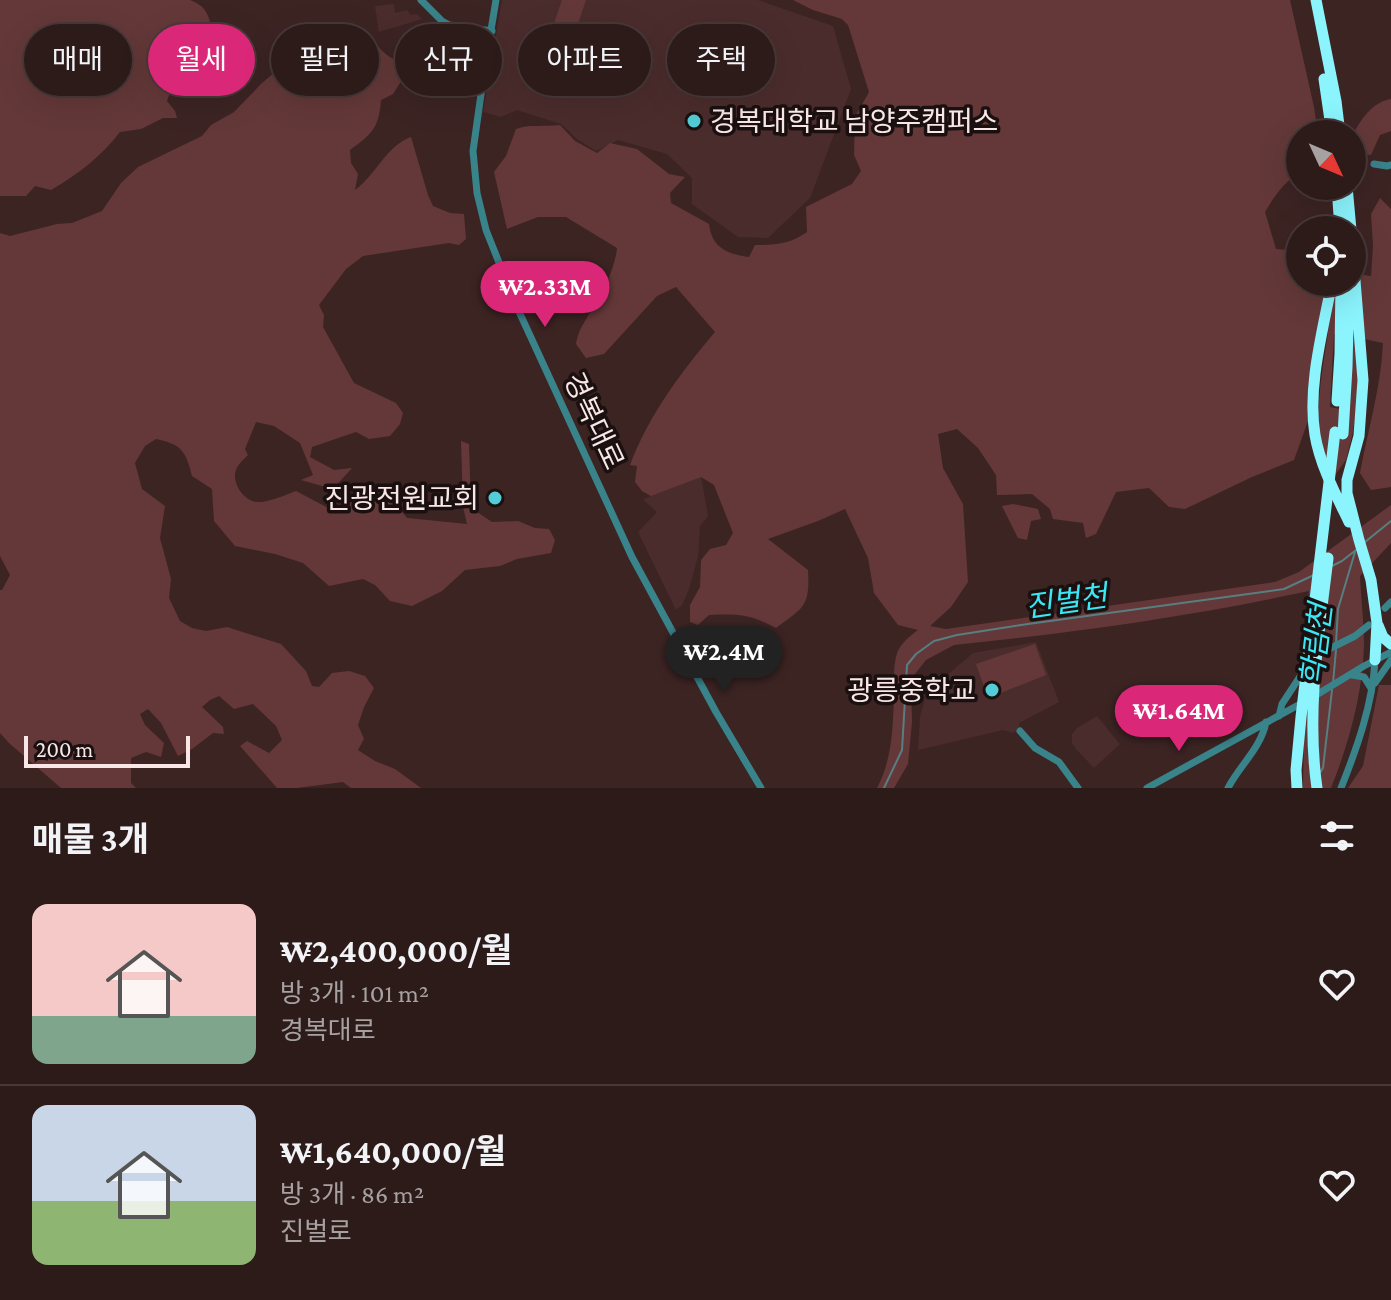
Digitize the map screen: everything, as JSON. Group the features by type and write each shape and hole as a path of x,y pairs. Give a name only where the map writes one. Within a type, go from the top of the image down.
{"highway":[{"path":"1309,0 1316,25 1330,120"},
{"path":"1316,0 1338,120"},
{"path":"1330,296 1313,400 1315,435 1336,496 1359,540"},
{"path":"1317,788 1313,721 1315,675 1339,433 1341,296"},
{"path":"1297,788 1301,717 1347,367 1349,296"},
{"path":"1356,296 1363,380 1359,436 1347,480 1347,493 1371,580 1375,660"},
{"path":"1373,624 1391,644"}],"street":[{"path":"421,0 447,24"},
{"name":"경복대로","path":"493,24 496,0"},
{"name":"경복대로","path":"481,96 473,151 477,193 486,230 516,305 632,557 761,788"},
{"path":"1374,164 1391,165"},
{"path":"1277,716 1315,656 1373,624"},
{"path":"1147,788 1391,652"},
{"path":"1341,788 1371,688 1375,660"},
{"path":"1371,688 1391,660"},
{"path":"1349,675 1364,677 1371,688"},
{"path":"1228,788 1262,739 1266,722"},
{"path":"1020,731 1035,748 1059,762 1078,788"}],"shaded area":[{"path":"0,0 190,0 202,7 210,24 148,24 148,96 169,96 167,101 177,118 163,118 141,129 120,132 88,164 51,190 35,186 26,196 0,196"},
{"name":"경복대학교 남양주캠퍼스","path":"502,0 758,0 833,26 851,89 810,198 768,238 738,237 692,204 692,178 667,154 618,140 596,151 561,124 517,110 501,117 483,112 486,96 502,96 502,24 498,24"},
{"path":"562,0 586,0 578,24 554,24"},
{"path":"793,0 1290,0 1316,120 1286,120 1286,183 1265,212 1276,249 1286,250 1286,296 1366,296 1366,275 1371,276 1373,245 1371,214 1380,198 1391,209 1391,487 1371,490 1360,473 1377,392 1383,343 1359,338 1359,385 1346,460 1335,475 1325,458 1318,413 1328,332 1325,331 1309,418 1294,460 1185,509 1169,507 1149,488 1116,492 1096,534 1086,538 1083,523 1053,519 1050,509 1032,494 997,495 996,475 978,448 957,429 938,434 943,468 963,504 968,582 951,607 930,626 946,629 1275,582 1299,572 1391,505 1391,543 1360,576 1364,644 1361,681 1349,736 1331,788 1303,788 1309,591 1132,623 954,645 926,660 915,674 911,687 908,764 894,788 877,788 891,744 895,663 901,646 918,630 898,625 874,593 868,558 845,509 768,539 808,570 808,592 803,605 776,628 751,617 736,615 709,615 698,625 690,622 690,605 700,587 701,560 710,549 726,545 733,533 714,485 701,477 651,496 635,482 637,466 630,465 667,395 715,332 676,287 657,296 604,354 586,358 576,344 577,339 607,282 617,248 566,217 538,217 507,229 494,172 506,156 516,129 560,125 575,141 597,153 610,143 637,149 669,174 685,177 670,193 671,203 709,224 713,239 727,252 749,257 755,245 795,239 807,232 806,207 852,184 861,171 854,155 855,117 869,92 848,25 842,19","holes":["1334,334 1352,337 1350,411 1330,407"]},
{"path":"394,4 395,13 407,10 422,19 395,24 395,27 379,32 375,6"},
{"path":"379,47 395,60 395,91 381,100 373,130 350,150 351,163 358,174 355,190 395,147 411,137 433,206 450,213 464,214 466,239 459,245 449,243 363,256 346,269 319,305 324,315 323,327 354,383 396,403 403,413 400,424 390,436 369,439 356,432 312,447 310,457 334,470 352,468 333,489 301,480 313,475 300,443 274,426 256,422 245,449 248,455 236,470 237,486 248,499 254,501 268,501 296,491 330,509 371,485 384,490 407,518 467,524 463,507 461,441 469,444 471,508 492,522 518,521 535,528 549,529 555,540 551,553 517,559 500,566 465,570 442,591 412,606 390,601 375,585 363,579 329,586 303,563 235,546 214,521 212,489 192,476 187,460 177,446 156,439 145,446 135,463 142,489 165,506 160,538 171,579 169,598 180,621 206,631 227,627 281,644 306,671 312,686 319,687 332,673 349,671 365,676 374,688 358,725 364,739 358,750 395,769 421,788 351,788 343,782 277,788 240,746 247,741 269,753 282,740 276,726 253,704 234,709 219,696 202,707 223,727 224,734 213,733 178,756 161,723 148,709 140,714 145,725 164,743 161,757 146,752 131,758 131,783 136,788 61,788 0,733 0,590 10,575 0,556 0,233 10,236 72,223 102,211 121,183 138,167 202,136 211,125 234,112 249,96 255,96 255,90 271,75 271,96 379,96"},
{"path":"1391,99 1391,131 1380,135 1371,155 1366,154 1366,120 1361,120 1380,103"},
{"path":"701,476 708,516 700,526 698,556 689,589 682,605 676,610 638,532 657,512 643,500"},
{"path":"1013,504 1038,509 1041,519 1031,521 1027,540 1018,538 1002,506"},
{"name":"광릉중학교","path":"1036,642 1059,702 1019,723 1019,728 1013,733 1003,730 918,750 920,717 925,698 936,682 973,653"},
{"path":"771,643 773,670 749,675 748,645"},
{"path":"1035,644 1046,675 988,698 976,664"},
{"path":"1379,685 1391,685 1391,788 1348,788 1363,766"},
{"path":"1097,716 1120,744 1094,768 1072,743 1072,734"}],"waterway":[{"name":"학림천","path":"1365,542 1391,521"},
{"name":"진벌천","path":"1330,567 1356,550"},
{"name":"학림천","path":"1336,643 1338,609 1355,552"},
{"name":"진벌천","path":"884,788 902,750 907,665 934,641 1028,624 1284,589 1314,575"},
{"name":"학림천","path":"1333,683 1336,650"},
{"name":"학림천","path":"1319,774 1323,768 1332,690"}],"place":[{"name":"경복대학교 남양주캠퍼스","path":"694,121"},
{"name":"진광전원교회","path":"495,498"},
{"name":"광릉중학교","path":"992,690"}]}
